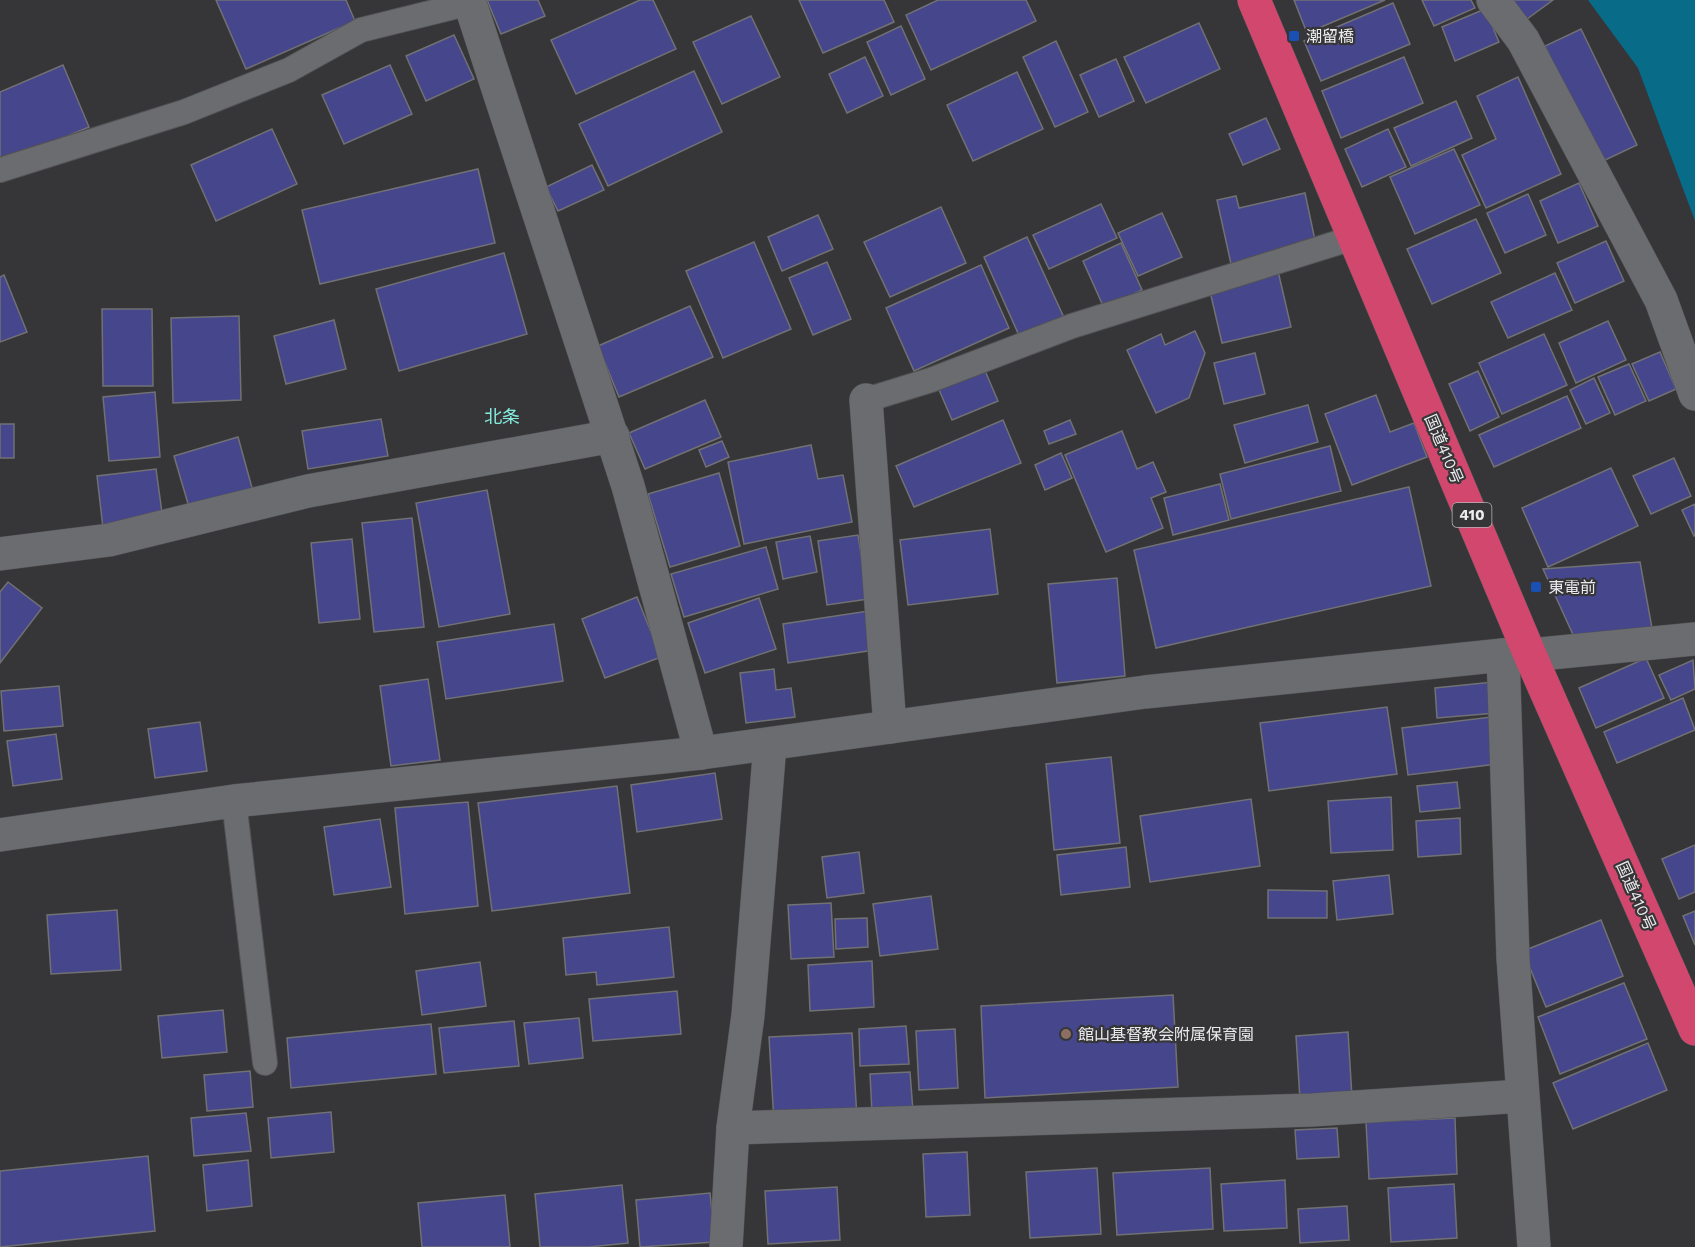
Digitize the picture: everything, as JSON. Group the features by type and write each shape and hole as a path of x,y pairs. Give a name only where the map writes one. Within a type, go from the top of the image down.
{"highway":[{"name":"国道410号","path":"1254,0 1356,237 1516,655 1695,1029"}],"street":[{"path":"1492,0 1523,40 1661,300 1695,394"},
{"path":"470,1 613,436 701,753"},
{"path":"866,400 890,726"},
{"path":"0,554 109,540 308,491 613,436"},
{"path":"0,835 234,801 701,753 1145,692 1695,639"},
{"path":"1516,655 1513,958 1534,1247"},
{"path":"726,1247 733,1128 748,1015 770,744"},
{"path":"733,1128 1312,1110 1522,1096"}],"lane":[{"path":"0,170 184,112 288,70 362,30 470,1"},
{"path":"866,400 931,380 1072,326 1356,237"},
{"path":"234,801 265,1063"}],"water":[{"path":"1588,0 1695,0 1695,221 1638,68"}],"building":[{"path":"216,0 346,0 355,21 246,69"},
{"path":"487,0 538,0 545,16 501,34"},
{"path":"640,0 653,0 676,49 576,94 551,40"},
{"path":"799,0 884,0 894,22 823,53"},
{"path":"938,0 1026,0 1036,21 931,70 906,15"},
{"path":"1294,0 1385,0 1307,33"},
{"path":"1422,0 1471,0 1475,8 1434,26"},
{"path":"1513,0 1553,0 1527,19"},
{"path":"1393,3 1410,44 1321,81 1304,41"},
{"path":"1485,9 1499,42 1455,61 1442,27"},
{"path":"751,16 780,77 722,104 693,42"},
{"path":"1199,23 1220,69 1146,103 1124,57"},
{"path":"901,26 925,79 891,95 867,42"},
{"path":"1581,29 1637,145 1601,162 1545,46"},
{"path":"454,35 474,79 426,101 406,56"},
{"path":"1056,41 1088,112 1055,127 1023,57"},
{"path":"865,57 883,96 847,113 829,74"},
{"path":"1404,57 1423,103 1341,138 1322,91"},
{"path":"1116,59 1134,101 1099,117 1080,75"},
{"path":"63,65 89,127 0,164 0,92"},
{"path":"390,65 412,114 344,144 322,95"},
{"path":"694,71 722,132 608,186 579,124"},
{"path":"1017,72 1043,129 973,161 947,105"},
{"path":"1518,77 1561,174 1486,208 1462,155 1496,139 1477,96"},
{"path":"1456,101 1472,138 1411,166 1394,128"},
{"path":"1266,118 1280,149 1243,165 1229,134"},
{"path":"272,129 297,184 216,221 191,165"},
{"path":"1388,129 1406,167 1362,187 1345,149"},
{"path":"1454,149 1480,205 1415,234 1390,177"},
{"path":"592,165 604,190 558,211 546,187"},
{"path":"478,169 495,243 320,284 302,210"},
{"path":"1579,183 1598,226 1558,243 1540,201"},
{"path":"1305,193 1316,245 1231,264 1217,200 1236,196 1239,208"},
{"path":"1528,194 1546,235 1505,253 1487,213"},
{"path":"1101,204 1117,238 1049,269 1033,235"},
{"path":"941,207 966,263 890,297 864,242"},
{"path":"1162,213 1182,257 1138,276 1118,233"},
{"path":"818,215 833,249 782,271 768,237"},
{"path":"1476,219 1501,273 1432,304 1407,249"},
{"path":"1027,237 1066,322 1022,342 984,257"},
{"path":"1606,241 1624,281 1575,303 1557,263"},
{"path":"754,242 791,329 723,358 686,271"},
{"path":"1121,243 1142,290 1104,308 1083,261"},
{"path":"504,253 527,334 399,371 376,289"},
{"path":"827,262 851,319 813,335 789,278"},
{"path":"981,265 1009,328 914,371 886,308"},
{"path":"1278,271 1291,327 1222,343 1209,287"},
{"path":"1555,273 1572,310 1508,338 1491,302"},
{"path":"4,275 27,332 0,342 0,277"},
{"path":"690,306 713,357 619,397 598,346"},
{"path":"102,309 152,309 153,386 103,386"},
{"path":"239,316 241,400 173,403 171,318"},
{"path":"334,320 346,369 286,384 274,336"},
{"path":"1608,321 1626,360 1576,383 1559,343"},
{"path":"1195,331 1205,353 1189,398 1156,413 1127,350 1161,334 1165,345"},
{"path":"1544,334 1567,385 1502,414 1479,363"},
{"path":"1660,352 1676,389 1649,401 1632,364"},
{"path":"1255,353 1265,394 1224,404 1214,363"},
{"path":"1629,364 1646,401 1615,415 1598,377"},
{"path":"983,366 998,401 952,420 937,385"},
{"path":"1478,371 1499,417 1470,431 1449,384"},
{"path":"1594,378 1610,413 1586,424 1570,390"},
{"path":"155,392 160,457 109,461 103,397"},
{"path":"1376,395 1390,432 1414,423 1427,457 1352,485 1325,414"},
{"path":"1567,396 1581,428 1494,467 1479,435"},
{"path":"705,400 721,437 645,469 629,433"},
{"path":"1308,405 1318,442 1245,463 1234,425"},
{"path":"381,419 388,456 308,469 302,431"},
{"path":"1003,420 1021,463 914,507 896,466"},
{"path":"1070,420 1076,434 1049,444 1044,431"},
{"path":"0,424 14,424 14,458 0,458"},
{"path":"1122,431 1137,469 1153,462 1166,492 1151,498 1163,528 1106,552 1065,455"},
{"path":"238,437 254,495 191,514 174,456"},
{"path":"722,441 729,457 706,467 699,450"},
{"path":"811,445 818,479 843,475 852,522 744,544 728,462"},
{"path":"1330,446 1341,491 1231,519 1220,474"},
{"path":"1061,453 1072,478 1045,490 1035,465"},
{"path":"1674,458 1691,496 1651,514 1633,476"},
{"path":"1611,468 1638,526 1548,567 1522,508"},
{"path":"156,469 163,520 103,528 97,476"},
{"path":"719,473 740,546 670,567 648,494"},
{"path":"1220,484 1229,520 1173,535 1164,498"},
{"path":"1409,487 1431,586 1156,648 1134,550"},
{"path":"487,490 510,614 439,627 416,503"},
{"path":"1695,504 1695,536 1694,536 1682,510"},
{"path":"412,518 424,627 374,632 362,523"},
{"path":"990,529 998,594 908,605 900,540"},
{"path":"858,535 868,599 827,605 818,541"},
{"path":"810,536 817,572 783,579 776,542"},
{"path":"352,539 360,619 319,623 311,543"},
{"path":"766,547 778,589 684,617 671,574"},
{"path":"1640,562 1652,628 1575,639 1543,569"},
{"path":"1117,578 1125,676 1057,683 1048,584"},
{"path":"8,582 42,608 0,663 0,592"},
{"path":"637,597 661,657 605,678 582,619"},
{"path":"759,598 776,649 705,673 688,623"},
{"path":"868,611 874,650 788,663 783,624"},
{"path":"554,624 563,681 446,699 437,642"},
{"path":"1646,658 1664,698 1596,728 1579,688"},
{"path":"1693,660 1695,689 1671,700 1659,675"},
{"path":"774,669 776,690 791,688 795,717 746,723 740,673"},
{"path":"428,679 440,760 391,766 380,686"},
{"path":"1493,682 1496,713 1437,718 1435,688"},
{"path":"59,686 63,726 4,731 1,691"},
{"path":"1683,698 1695,730 1617,763 1604,732"},
{"path":"1387,707 1397,774 1269,791 1260,723"},
{"path":"1491,717 1497,764 1408,775 1402,728"},
{"path":"200,722 207,771 155,778 148,729"},
{"path":"56,734 62,779 13,786 7,741"},
{"path":"1111,757 1120,843 1054,850 1046,764"},
{"path":"715,773 722,819 637,832 631,785"},
{"path":"1457,782 1460,808 1420,812 1417,786"},
{"path":"617,786 630,893 492,911 478,803"},
{"path":"1391,797 1393,850 1331,853 1328,801"},
{"path":"1251,799 1260,866 1150,882 1140,816"},
{"path":"468,802 478,906 405,914 395,808"},
{"path":"1460,818 1461,854 1418,857 1416,821"},
{"path":"380,819 391,887 334,895 324,827"},
{"path":"1695,845 1695,892 1679,899 1662,859"},
{"path":"1126,847 1130,887 1061,895 1057,855"},
{"path":"859,852 864,893 827,898 822,857"},
{"path":"1389,875 1393,914 1337,920 1333,881"},
{"path":"1268,890 1327,891 1327,918 1268,918"},
{"path":"931,896 938,949 880,956 873,904"},
{"path":"831,903 834,957 791,959 788,905"},
{"path":"117,910 121,970 51,974 47,915"},
{"path":"1695,911 1695,945 1683,916"},
{"path":"867,918 868,947 836,949 835,919"},
{"path":"1601,920 1623,976 1546,1007 1523,951"},
{"path":"669,927 674,977 597,985 596,972 566,975 563,938"},
{"path":"872,961 874,1007 810,1011 808,965"},
{"path":"480,962 486,1006 422,1015 416,971"},
{"path":"1624,983 1647,1039 1560,1074 1538,1017"},
{"path":"677,991 681,1034 593,1041 589,999"},
{"path":"1173,995 1178,1087 985,1098 981,1006"},
{"path":"223,1010 227,1052 162,1058 158,1016"},
{"path":"579,1018 583,1058 529,1064 524,1023"},
{"path":"514,1021 519,1066 444,1073 439,1028"},
{"path":"431,1024 436,1074 291,1088 287,1038"},
{"path":"906,1026 909,1064 860,1066 859,1029"},
{"path":"955,1029 958,1088 919,1090 916,1031"},
{"path":"1348,1032 1352,1097 1300,1100 1296,1036"},
{"path":"852,1033 857,1118 774,1123 769,1037"},
{"path":"1648,1043 1667,1090 1573,1129 1553,1083"},
{"path":"250,1071 253,1107 207,1111 204,1075"},
{"path":"910,1072 913,1111 872,1113 870,1074"},
{"path":"331,1112 334,1152 271,1158 268,1118"},
{"path":"246,1113 251,1151 194,1156 191,1118"},
{"path":"1455,1118 1457,1174 1369,1179 1366,1122"},
{"path":"1337,1128 1339,1157 1297,1159 1295,1130"},
{"path":"967,1152 970,1215 926,1217 923,1154"},
{"path":"148,1156 155,1231 0,1247 0,1171"},
{"path":"248,1160 252,1206 207,1211 203,1165"},
{"path":"1097,1168 1101,1234 1030,1238 1026,1172"},
{"path":"1210,1168 1213,1229 1117,1235 1113,1173"},
{"path":"1285,1180 1287,1228 1224,1231 1221,1184"},
{"path":"1454,1184 1457,1238 1391,1242 1388,1188"},
{"path":"622,1185 628,1243 589,1247 540,1247 535,1194"},
{"path":"837,1187 840,1240 768,1244 765,1191"},
{"path":"710,1193 715,1242 640,1247 636,1200"},
{"path":"505,1195 510,1247 422,1247 418,1203"},
{"path":"1347,1206 1349,1240 1300,1243 1298,1209"}],"place":[{"name":"潮留橋","path":"1294,36"},
{"name":"東電前","path":"1536,587"},
{"name":"館山基督教会附属保育園","path":"1066,1034"}],"district":[{"name":"北条","path":"502,416"}]}
